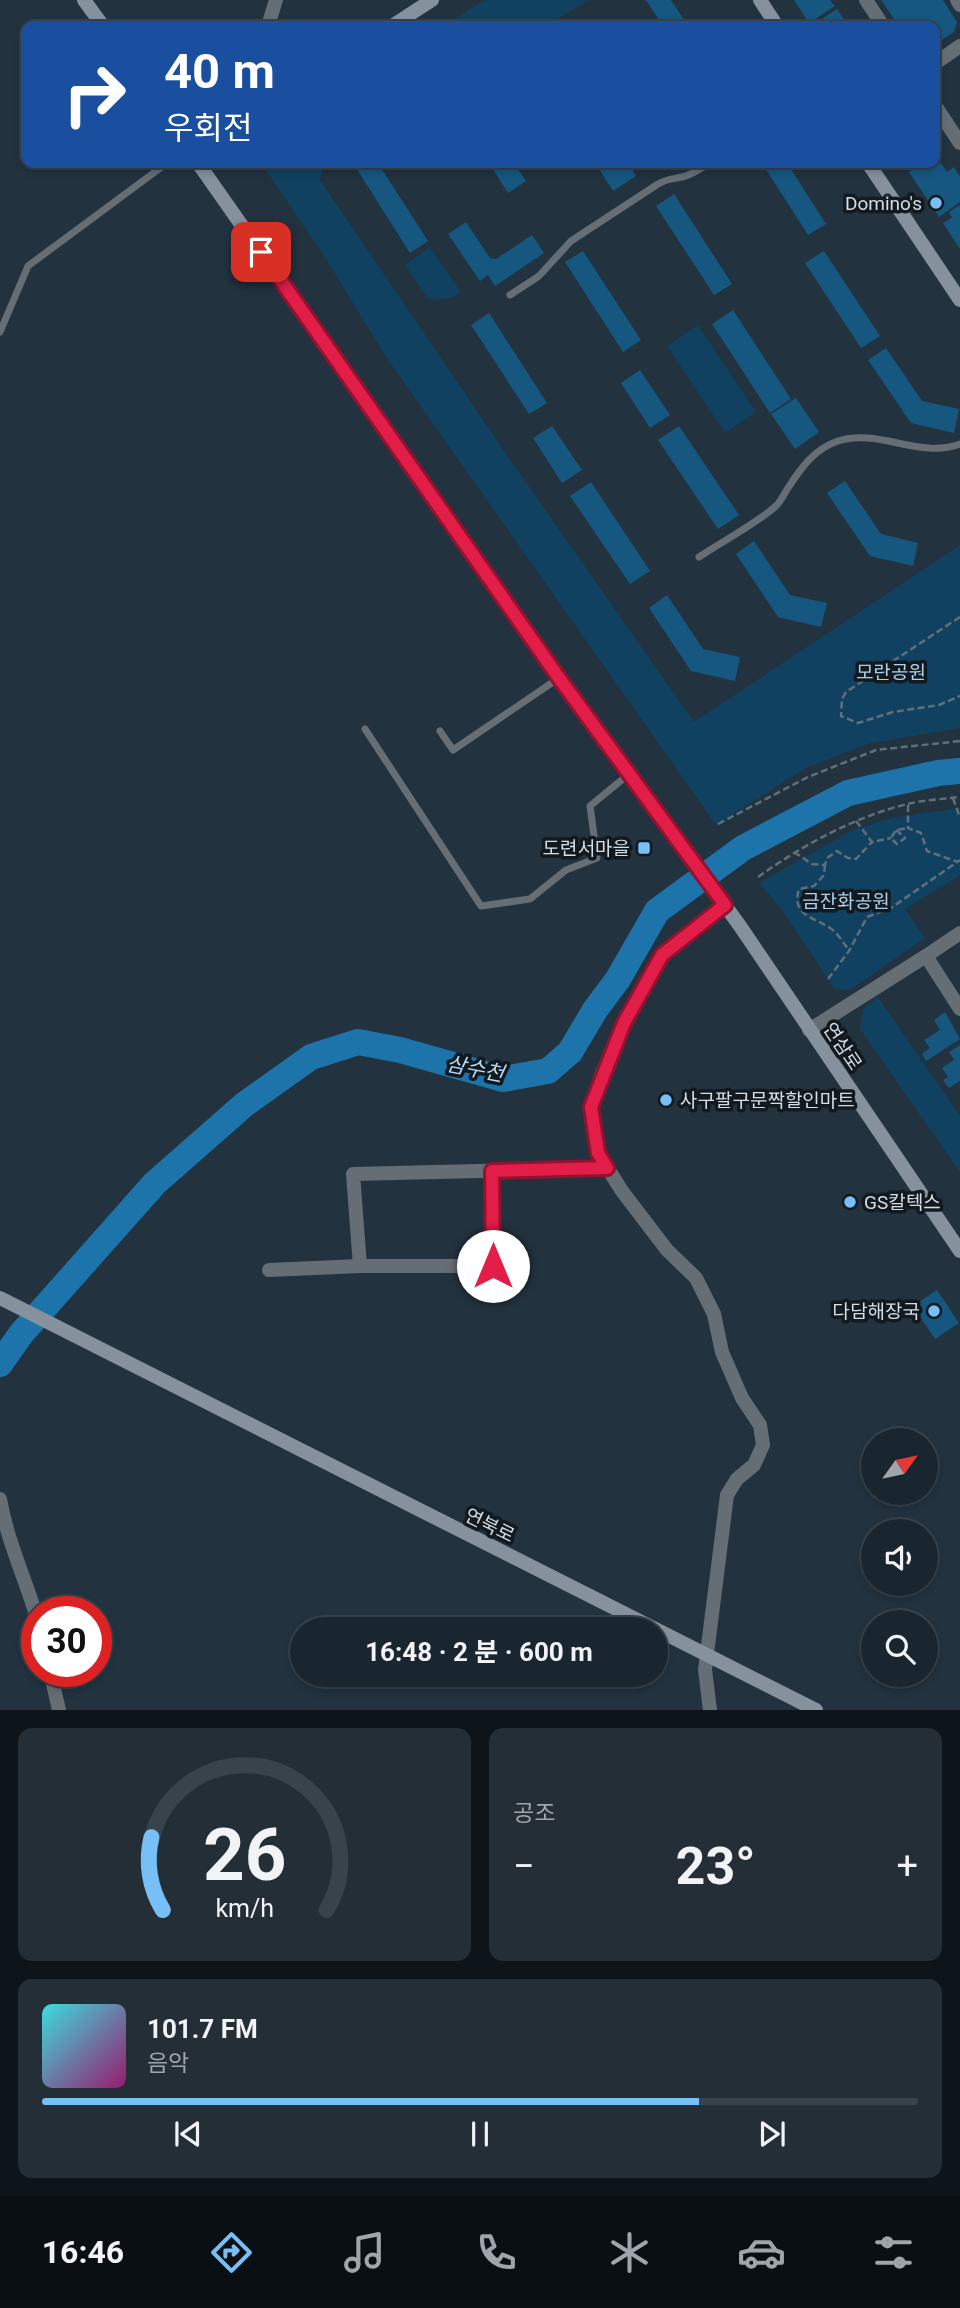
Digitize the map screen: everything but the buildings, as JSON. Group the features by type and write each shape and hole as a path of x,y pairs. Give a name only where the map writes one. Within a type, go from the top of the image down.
{"main road":[{"path":"84,0 99,21"},
{"path":"399,21 432,0"},
{"path":"760,0 774,21"},
{"path":"202,168 629,774"},
{"path":"871,168 960,300"},
{"name":"연삼로","path":"629,774 722,901 960,1251"},
{"name":"연북로","path":"0,1298 816,1710"}],"street":[{"path":"269,21 275,0"},
{"path":"866,0 880,21"},
{"path":"957,0 960,5"},
{"path":"940,60 960,46"},
{"path":"940,113 960,143"},
{"path":"710,1710 705,1670 727,1495 737,1479 754,1465 763,1445 760,1425 741,1398 722,1352 714,1314 696,1278 667,1250 622,1191 598,1153 591,1107 624,1023 662,955 722,901"},
{"path":"809,1030 960,933"},
{"path":"926,956 960,1009"},
{"path":"360,1266 353,1174 607,1168"},
{"path":"269,1270 360,1266 493,1266 492,1171"},
{"path":"0,1499 5,1525 30,1596"},
{"path":"54,1687 59,1710"}],"lane":[{"path":"0,332 29,266 160,168"},
{"path":"510,295 539,276 571,241 667,178 682,177 701,168"},
{"path":"699,556 778,504 807,461 820,450 839,441 875,439 934,449 960,444"},
{"path":"440,731 453,750 559,678"},
{"path":"365,729 481,906 530,899 566,870 597,858 590,806 629,774"}],"path":[{"path":"960,617 846,692 842,699 841,716 858,723 893,712 939,705 960,696"},
{"path":"718,824 808,777 876,750 960,741"},
{"path":"758,877 794,852 856,821 908,803 960,797"},
{"path":"953,798 960,818"},
{"path":"908,803 908,828"},
{"path":"856,821 872,842"},
{"path":"895,830 908,828 920,834 927,851 959,861"},
{"path":"891,838 895,830"},
{"path":"891,838 897,844 905,838 895,830"},
{"path":"849,951 833,930 809,918 799,907 799,888 814,886 824,875 827,858 838,851 848,858 856,859 872,842 891,838"},
{"path":"794,852 812,864 825,865"},
{"path":"828,979 849,951 867,917 891,908 959,861"}],"green space":[{"path":"485,0 588,0 554,21 451,21"},
{"name":"모란공원","path":"265,168 325,168 320,180 502,448 694,722 960,545 960,728 867,744 806,768 716,825 386,357 328,262"},
{"path":"430,247 458,288 459,293 453,298 431,299 425,295 405,265"},
{"path":"698,325 756,412 725,433 667,346"},
{"name":"금잔화공원","path":"960,808 960,875 905,909 925,938 850,990 835,989 779,906 759,883 853,830 892,818"},
{"path":"878,997 960,1116 960,1172 860,1029 863,1009"}],"waterway":[{"name":"삼수천","path":"0,1364 21,1334 155,1183 245,1104 311,1057 358,1042 400,1050 503,1079 548,1071 570,1052 595,1010 618,979 657,911 743,848 848,793 938,773 960,771"}],"place":[{"name":"Domino's","path":"936,203"},
{"name":"도련서마을","path":"644,848"},
{"name":"사구팔구문짝할인마트","path":"666,1100"},
{"name":"GS칼텍스","path":"850,1202"},
{"name":"다담해장국","path":"934,1311"}],"route":[{"path":"261,252 559,678 725,905 662,955 624,1023 602,1073 591,1107 598,1153 607,1168 492,1171 493,1266"}]}
